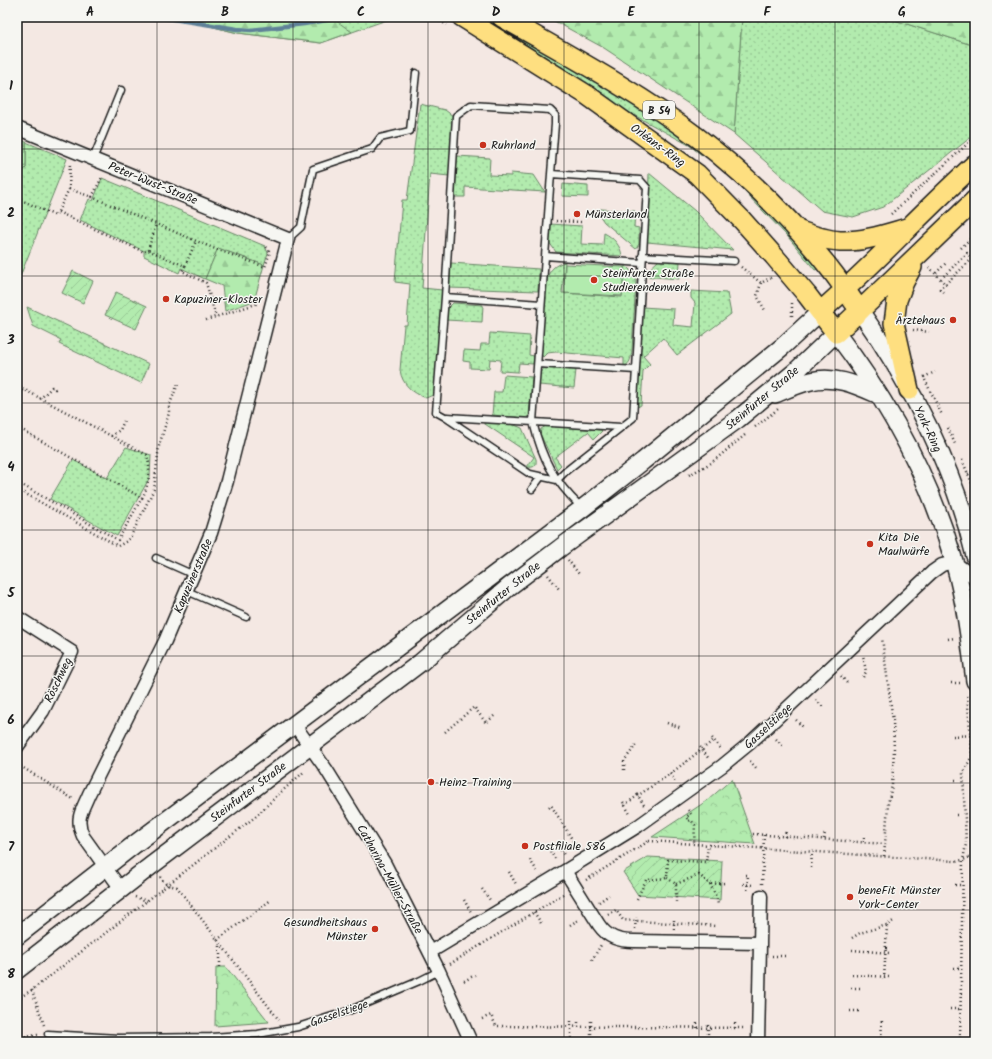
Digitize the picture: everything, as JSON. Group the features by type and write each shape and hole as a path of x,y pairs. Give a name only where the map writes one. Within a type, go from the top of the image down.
{"main road":[{"name":"Orléans-Ring","path":"462,17 587,95 697,174 774,256 820,312"},
{"name":"B 54","path":"502,17 642,98 670,117 730,164 797,230 828,239 846,241 873,237 909,227"},
{"name":"Steinfurter Straße","path":"17,936 105,867 643,461 782,347 845,290 975,164"},
{"name":"Steinfurter Straße","path":"17,970 121,888 420,663 510,586 684,459 763,398 796,371 860,311 925,260 975,200"},
{"path":"797,230 834,274 860,311"},
{"path":"909,390 894,329 895,314 897,300 904,282 925,260"},
{"name":"York-Ring","path":"860,311 909,390 948,473 966,522 975,556"},
{"name":"B 54","path":"820,312 836,333"},
{"name":"York-Ring","path":"836,333 878,394 901,434 922,475 939,515 954,562 963,600 971,685"},
{"path":"763,398 806,382 824,379 850,383 878,394"}],"street":[{"name":"Peter-Wust-Straße","path":"17,128 288,239"},
{"name":"Kapuzinerstraße","path":"121,888 88,845 79,828 78,819 165,640 212,533 227,481 288,239"},
{"path":"954,562 975,578"},
{"name":"Gasselstiege","path":"430,952 638,826 707,777 737,754 932,572 942,565 954,562"},
{"name":"Röschweg","path":"17,617 72,652 43,711 17,747"},
{"name":"Catharina-Müller-Straße","path":"294,724 326,769 385,864 430,952 471,1042"},
{"path":"565,871 596,922 607,935 618,940 760,943"},
{"path":"758,1042 761,896"}],"lane":[{"path":"288,239 301,227 313,169 372,148 380,138 410,131 416,73"},
{"path":"93,159 121,90"},
{"path":"557,480 530,474 436,412 445,297 456,116 471,105 550,110 555,115 533,422 542,455 557,480 582,508"},
{"path":"551,174 640,180 646,188 633,418 566,470 557,480"},
{"path":"545,256 734,261"},
{"path":"445,297 541,304"},
{"path":"538,364 636,370"},
{"path":"445,417 621,427"},
{"path":"532,489 541,476"},
{"path":"156,558 194,575"},
{"path":"187,591 246,617"},
{"name":"Gasselstiege","path":"48,1034 126,1038 211,1037 258,1034 298,1027 348,1011 439,971"},
{"path":"72,1035 72,1042"}],"path":[{"path":"889,216 975,137"},
{"path":"92,197 101,176 108,179"},
{"path":"17,198 56,216 69,189 92,197 196,241 265,267 270,252 264,243"},
{"path":"58,212 144,252 148,250 185,266"},
{"path":"548,220 581,222"},
{"path":"148,250 156,225"},
{"path":"961,248 975,234"},
{"path":"196,241 182,271 206,283 216,317"},
{"path":"941,279 967,254 972,258 940,289 943,292"},
{"path":"925,260 948,287"},
{"path":"734,261 761,283"},
{"path":"936,273 946,263"},
{"path":"766,312 757,296 761,283 774,276 769,271"},
{"path":"789,297 792,307 791,316 802,328"},
{"path":"206,320 273,298"},
{"path":"906,329 929,332"},
{"path":"921,370 943,416"},
{"path":"924,377 935,372"},
{"path":"17,489 118,546 127,541 154,489 159,446 169,413 169,406 178,384"},
{"path":"17,386 147,455 149,461 147,490 118,540 17,482"},
{"path":"40,399 52,387 55,389 56,387"},
{"path":"17,400 23,390"},
{"path":"110,436 120,430 124,421"},
{"path":"946,423 957,449"},
{"path":"17,427 142,498"},
{"path":"18,435 22,429"},
{"path":"960,455 975,490"},
{"path":"968,474 975,471"},
{"path":"567,558 579,574"},
{"path":"552,581 559,589"},
{"path":"881,636 893,720 894,750 884,856"},
{"path":"863,654 866,673 863,677"},
{"path":"840,676 847,683"},
{"path":"960,1042 963,860 966,844 963,773 972,758 971,685"},
{"path":"816,700 824,708"},
{"path":"445,732 474,707 486,723 495,715"},
{"path":"796,720 804,728"},
{"path":"667,723 682,728"},
{"path":"953,736 975,735"},
{"path":"630,814 623,804 670,774 713,739 721,749"},
{"path":"776,739 784,747"},
{"path":"624,770 624,761 636,745"},
{"path":"701,749 708,758"},
{"path":"750,761 758,770"},
{"path":"17,764 84,806"},
{"path":"670,774 676,783"},
{"path":"637,795 644,805"},
{"path":"549,807 552,805 564,829 585,859"},
{"path":"688,810 691,814 686,817 695,825 694,844"},
{"path":"785,837 786,830"},
{"path":"824,840 825,832"},
{"path":"753,834 885,844"},
{"path":"761,896 764,835"},
{"path":"864,837 864,842"},
{"path":"439,971 648,841 955,861 963,860 975,855"},
{"path":"557,843 564,855"},
{"path":"667,878 668,860 706,862 708,845"},
{"path":"548,848 556,860"},
{"path":"811,868 812,852"},
{"path":"530,860 537,871"},
{"path":"509,872 516,884"},
{"path":"676,884 699,875 710,884 718,904"},
{"path":"745,890 747,891 748,875 746,875"},
{"path":"638,899 646,880 667,878 676,884"},
{"path":"710,884 725,883"},
{"path":"676,884 676,902"},
{"path":"743,884 754,885"},
{"path":"166,885 177,887 274,1014"},
{"path":"955,885 963,885"},
{"path":"482,889 490,900"},
{"path":"595,904 609,896"},
{"path":"217,940 271,900"},
{"path":"464,900 471,912"},
{"path":"604,918 616,910 623,920 636,919 645,921 716,926"},
{"path":"534,912 541,923"},
{"path":"635,925 636,919"},
{"path":"852,938 860,933 887,925 895,920"},
{"path":"884,978 887,925"},
{"path":"596,960 592,960 607,935"},
{"path":"220,944 220,967"},
{"path":"852,950 890,953"},
{"path":"774,956 788,956"},
{"path":"885,964 890,965"},
{"path":"954,968 962,968"},
{"path":"464,981 475,975"},
{"path":"852,975 884,978 890,976"},
{"path":"851,988 860,988 860,991"},
{"path":"17,1037 48,1034 32,990"},
{"path":"850,1011 859,1011 859,1008"},
{"path":"950,1009 961,1009"},
{"path":"482,1019 492,1014 496,1026 740,1028"},
{"path":"881,1042 882,1018"},
{"path":"571,1021 571,1042"},
{"path":"578,1021 578,1027"},
{"path":"591,1021 591,1042"},
{"path":"697,1022 697,1028"},
{"path":"708,1022 708,1042"},
{"path":"735,1022 735,1028"}],"green space":[{"path":"173,17 395,17 321,43 238,33"},
{"path":"173,17 331,17 352,32 321,43 238,33"},
{"path":"476,17 485,17 613,90 660,120 704,155 703,156 689,145 619,107"},
{"path":"547,17 742,17 734,134 604,48"},
{"path":"742,17 885,17 975,46 975,134 883,207 853,217 822,211 734,134"},
{"path":"885,17 975,17 975,46"},
{"path":"420,104 445,110 453,116 449,176 430,174 422,288 442,290 435,391 433,395 426,398 409,388 401,375 400,370 404,325 407,325 410,284 395,282 402,200 407,200"},
{"path":"17,139 26,142 26,168 17,177"},
{"path":"26,142 67,159 17,284 17,177 26,168"},
{"path":"457,156 490,158 489,175 511,176 511,173 534,175 545,192 465,187 465,197 455,197"},
{"path":"649,173 695,211 733,250 647,242"},
{"path":"102,178 265,246 268,253 264,265 218,248 205,279 181,268 179,273 144,256 144,251 80,220 89,199 93,201"},
{"path":"563,184 588,186 588,197 562,196"},
{"path":"742,186 792,236 818,269 815,270 788,237 741,188"},
{"path":"600,209 635,211 634,227 639,228 639,244 636,249 604,222 600,216"},
{"path":"550,224 582,226 581,244 603,245 604,233 616,242 622,256 556,252 549,242"},
{"path":"218,248 264,265 254,301 225,311 222,286 205,279"},
{"path":"659,260 680,261 679,279 643,276"},
{"path":"565,262 562,293 622,297 624,267 626,266 631,271 636,280 632,350 628,364 624,366 624,358 556,352 547,353 543,357 541,354 546,281 553,268"},
{"path":"451,263 539,269 538,291 449,288"},
{"name":"Steinfurter Straße Studierendenwerk","path":"565,264 624,267 622,296 564,293"},
{"path":"73,271 93,281 83,303 62,293"},
{"path":"691,291 727,293 731,314 677,355 663,338 643,356 650,364 643,371 641,405 636,408 642,307 674,309 673,325 693,327 695,303 691,298"},
{"path":"116,292 147,306 136,329 105,315"},
{"path":"453,303 483,305 482,322 446,320 448,308"},
{"path":"27,307 149,364 141,383 59,344 61,340 33,326"},
{"path":"490,333 530,336 529,355 534,356 533,364 519,363 518,372 500,371 501,360 490,359 489,369 470,368 470,362 463,361 464,350 480,351 481,344 489,344"},
{"path":"547,367 576,370 574,388 539,385 539,377 541,372"},
{"path":"504,375 532,377 529,416 525,418 492,415 494,392 502,392"},
{"path":"482,422 512,424 522,428 536,459 535,465 533,467 527,467 534,457"},
{"path":"546,426 602,431 594,439 588,432 555,457 561,465 557,469 540,434 541,429"},
{"path":"126,447 151,455 150,477 117,536 50,499 73,460 107,478"},
{"path":"732,779 755,844 652,837 708,800"},
{"path":"648,857 722,861 720,900 638,895 623,872"},
{"path":"216,967 226,967 269,1022 215,1026"}],"waterway":[{"path":"160,17 251,30 304,24 344,17"},
{"path":"954,17 975,20"}],"place":[{"name":"Ruhrland","path":"483,145"},
{"name":"Münsterland","path":"577,214"},
{"name":"Steinfurter Straße Studierendenwerk","path":"594,280"},
{"name":"Kapuziner-Kloster","path":"166,299"},
{"name":"Ärztehaus","path":"953,320"},
{"name":"Kita Die Maulwürfe","path":"870,544"},
{"name":"Heinz Training","path":"431,782"},
{"name":"Postfiliale 586","path":"525,846"},
{"name":"beneFit Münster York-Center","path":"850,897"},
{"name":"Gesundheitshaus Münster","path":"375,929"}]}
